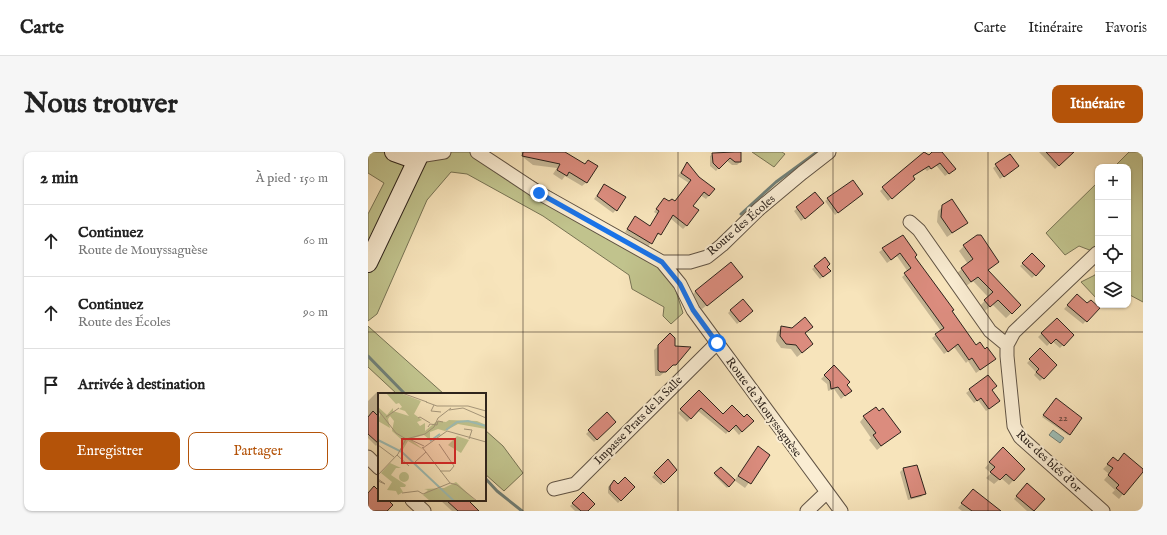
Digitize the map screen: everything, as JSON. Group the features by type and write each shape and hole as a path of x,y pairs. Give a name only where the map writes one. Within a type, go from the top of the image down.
{"street":[{"path":"394,152 408,157 444,152"},
{"name":"Route des Écoles","path":"477,152 539,193 662,262 690,262 707,257 722,245 759,209 829,152"},
{"path":"368,263 419,156"},
{"path":"910,222 919,230 990,331 1007,344 1014,332 1095,255"},
{"name":"Route de Mouyssaguèse","path":"662,262 680,284 693,310 841,511"},
{"path":"680,284 690,262"},
{"name":"Impasse Prats de la Salle","path":"554,489 575,484 717,343"},
{"name":"Rue des blés d'or","path":"1007,344 1008,378 1014,426 1020,436 1103,511"},
{"path":"368,458 378,467"},
{"path":"806,511 827,492"},
{"path":"413,501 424,511"}],"green space":[{"path":"368,152 486,152 667,263 683,313 671,324 663,316 664,307 632,289 629,275 543,216 467,174 451,172 427,200 377,314 368,321 368,214 384,183 368,173"},
{"path":"752,152 782,152 785,154 774,167"},
{"path":"1129,152 1143,152 1143,302 1131,296 1131,164 1117,164"},
{"path":"1095,185 1095,254 1092,251 1079,246 1065,255 1046,233"},
{"path":"1095,275 1095,297 1081,282"},
{"path":"368,326 443,393 396,393 368,367"},
{"path":"486,431 503,446 523,473 504,491 486,475"}],"water":[{"path":"1053,430 1064,438 1060,443 1049,435"}],"building":[{"path":"523,152 565,152 585,164 588,160 598,166 587,183 569,172 567,176 557,170 560,164 522,156"},
{"path":"741,152 741,162 735,162 730,158 719,169 713,163 712,153"},
{"path":"924,152 929,155 932,152 942,152 956,169 949,174 940,163 931,169 929,166 913,176 915,179 892,199 882,187"},
{"path":"1046,152 1074,152 1059,166"},
{"path":"1010,154 1019,166 1004,177 995,164"},
{"path":"687,162 699,177 715,189 709,196 704,192 693,206 699,210 687,226 673,215 661,235 658,233 652,244 627,229 635,216 650,226 659,211 656,209 664,198 669,201 672,199 675,201 691,180 681,173"},
{"path":"853,180 863,194 838,213 827,198"},
{"path":"604,184 626,197 617,211 597,196"},
{"path":"815,192 824,203 805,219 796,207"},
{"path":"952,199 968,223 952,233 941,217 942,205"},
{"path":"903,235 917,255 915,257 954,310 952,311 976,345 980,342 985,349 987,347 996,359 980,370 972,358 969,360 958,344 948,352 935,334 944,328 904,273 911,268 900,253 891,260 882,248"},
{"path":"977,235 981,235 999,262 988,270 1021,305 1012,314 998,300 990,307 984,300 993,292 978,277 971,282 961,268 973,259 963,245"},
{"path":"1032,253 1045,266 1036,276 1022,263"},
{"path":"825,257 830,264 827,267 831,271 823,277 814,266"},
{"path":"731,262 743,277 707,306 695,291"},
{"path":"1077,294 1087,303 1091,300 1095,304 1095,308 1100,308 1087,322 1067,305"},
{"path":"743,299 753,311 740,322 730,310"},
{"path":"805,317 813,327 805,333 813,344 802,353 796,345 786,344 780,336 781,326 792,328"},
{"path":"1057,318 1074,335 1064,346 1056,339 1051,344 1041,333"},
{"path":"670,333 675,338 675,346 691,347 676,365 673,365 666,372 660,372 658,370 658,345"},
{"path":"1040,348 1057,365 1044,379 1036,372 1039,369 1029,359"},
{"path":"834,365 850,382 847,385 852,391 845,396 838,387 831,389 830,381 824,375"},
{"path":"988,375 997,386 992,390 1000,401 989,409 981,398 977,401 969,389"},
{"path":"699,390 723,414 732,405 744,417 747,414 754,421 742,432 736,425 729,432 701,408 691,419 680,409"},
{"path":"1056,398 1082,418 1070,435 1043,415"},
{"path":"876,407 879,411 883,408 901,432 881,446 873,435 876,433 863,416"},
{"path":"373,411 378,416 378,443 368,434 368,417"},
{"path":"607,412 616,422 597,440 588,430"},
{"path":"758,446 770,455 751,484 738,476"},
{"path":"1003,447 1025,469 1014,481 1006,474 1000,480 990,472 995,467 989,462"},
{"path":"1124,453 1143,469 1143,472 1124,495 1116,488 1119,485 1108,475 1113,468 1107,464 1113,457 1118,461"},
{"path":"668,459 677,470 664,483 654,473"},
{"path":"917,465 926,494 911,498 903,468"},
{"path":"721,467 735,480 729,487 714,473"},
{"path":"625,477 635,487 621,501 610,490 610,486 614,480 618,484"},
{"path":"1027,483 1045,499 1034,511 1016,496"},
{"path":"374,486 378,490 378,501 389,501 393,505 387,511 372,511 368,507 368,493"},
{"path":"973,489 1001,511 972,511 961,503"},
{"path":"583,492 595,504 588,511 581,511 572,503"},
{"path":"447,501 469,501 479,511 458,511"}],"waterway":[{"path":"741,214 776,182 817,152"},
{"path":"368,356 404,393"},
{"path":"486,479 497,491 522,511"}],"route":[{"path":"539,193 662,262 680,284 693,310 717,343"}]}
